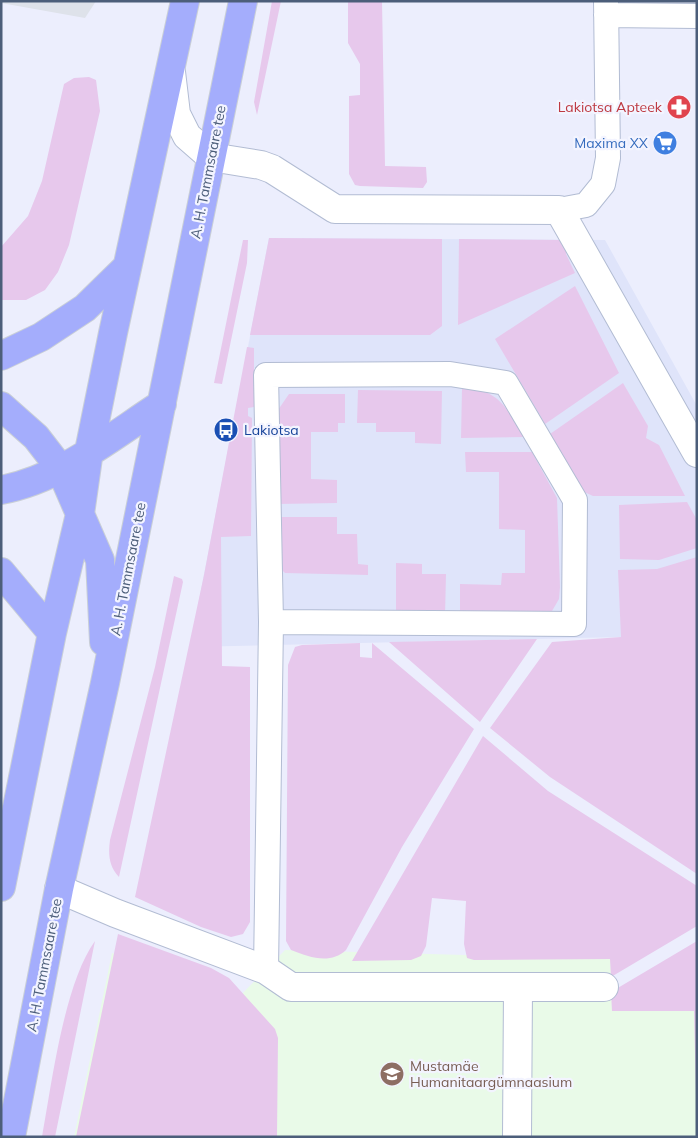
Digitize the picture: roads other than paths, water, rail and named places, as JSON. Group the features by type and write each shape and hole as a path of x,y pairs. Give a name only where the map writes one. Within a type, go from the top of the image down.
{"main road":[{"path":"1,887 52,633 80,514 89,451 127,267 185,1"},
{"name":"A. H. Tammsaare tee","path":"11,1137 59,889 105,683 243,1"},
{"path":"1,356 41,337 84,308 127,267"},
{"path":"1,490 35,481 60,468 162,404"},
{"path":"1,406 36,437 60,468 100,560 105,683"},
{"path":"1,572 52,633"}],"street":[{"path":"171,69 176,114 187,136 211,157 272,169 335,210 559,210 697,453"},
{"path":"59,889 115,913 266,970 291,987 604,987"},
{"path":"518,988 518,1137"}],"lane":[{"path":"559,210 586,204 603,184 608,158 606,8 697,16"},
{"path":"266,970 271,622 266,375 450,374 506,383 575,500 574,624 271,622"}],"place":[{"name":"Lakiotsa Apteek","path":"679,107"},
{"name":"Maxima XX","path":"665,143"},
{"name":"Lakiotsa","path":"226,430"},
{"name":"Mustamäe Humanitaargümnaasium","path":"392,1074"}]}
